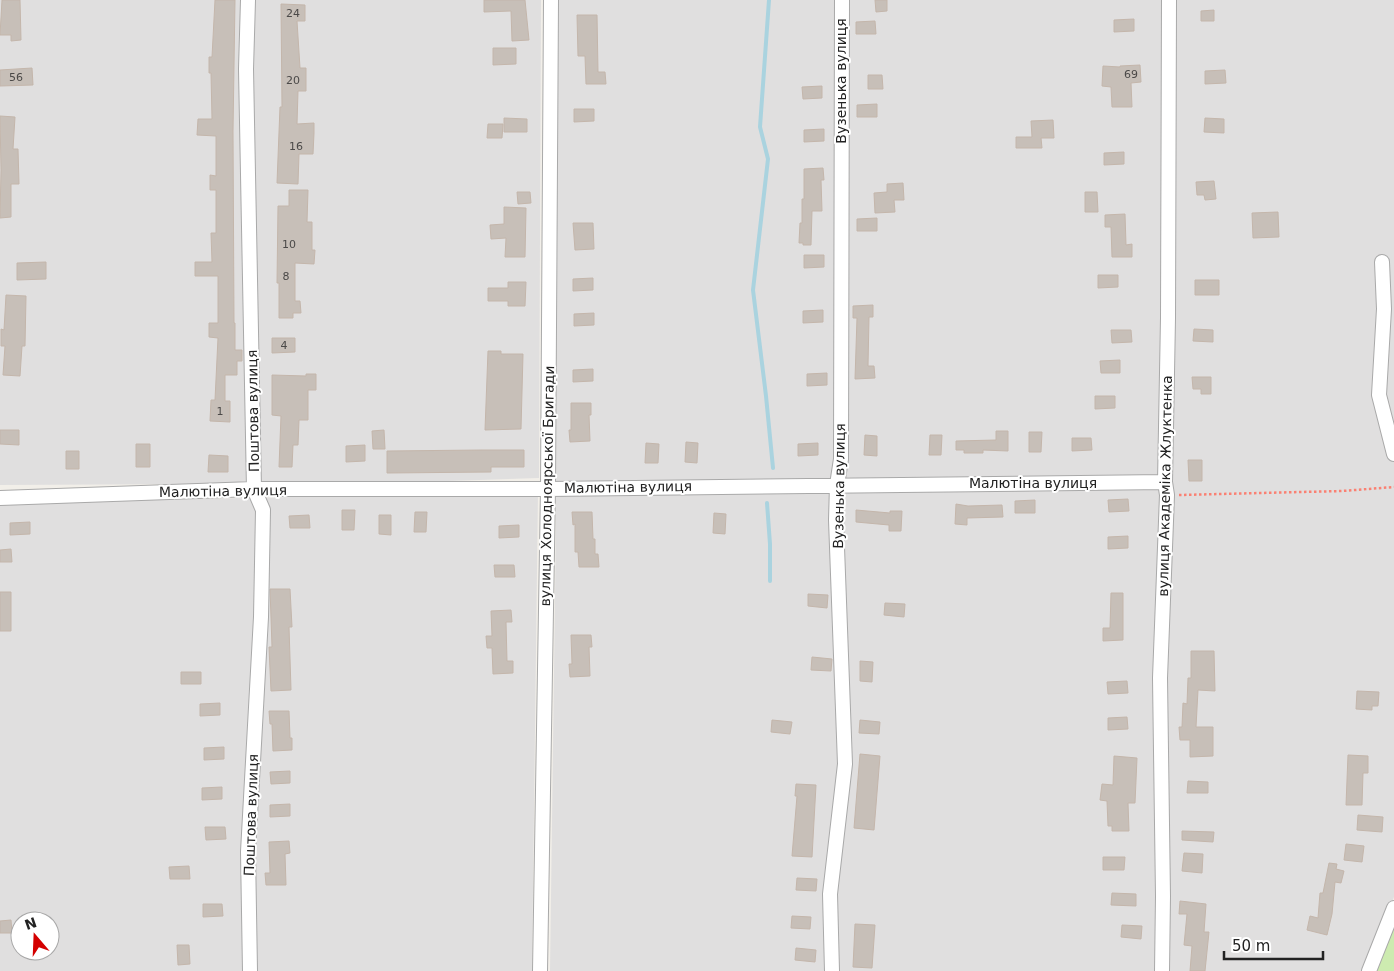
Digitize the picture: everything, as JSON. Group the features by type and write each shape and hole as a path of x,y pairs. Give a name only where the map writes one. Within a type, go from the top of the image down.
{"street":[{"name":"Поштова вулиця","path":"248,0 246,79 254,489 262,510 261,617 248,852 250,971"},
{"name":"вулиця Холодноярської Бригади","path":"540,971 548,489 550,0"},
{"name":"Вузенька вулиця","path":"832,971 830,894 845,764 836,520 840,459 842,0"},
{"name":"вулиця Академіка Жлуктенка","path":"1162,971 1163,896 1160,678 1166,489 1169,0"},
{"path":"1382,262 1384,309 1379,395 1394,454"},
{"name":"Малютіна вулиця","path":"0,498 254,489 548,489 837,485 1166,489"},
{"path":"1369,971 1394,908"}],"path":[{"path":"1166,489 1342,491 1394,487"}],"shaded area":[{"path":"0,0 541,0 539,478 386,483 0,485"},
{"path":"557,0 1394,0 1394,897 1364,971 550,971 556,524"},
{"path":"538,492 532,971 0,971 0,503"}],"green space":[{"path":"1394,913 1394,971 1370,971"}],"building":[{"path":"2,0 20,0 21,40 11,41 11,35 0,35"},
{"path":"215,0 235,0 233,131 234,323 235,350 242,350 242,361 237,361 237,375 225,375 225,401 230,401 230,422 210,421 211,400 215,400 218,338 209,337 209,323 218,323 218,276 195,276 195,262 212,262 211,233 216,233 216,190 210,190 210,175 216,176 216,136 197,135 198,119 212,119 209,57 212,57"},
{"path":"484,0 525,0 529,40 512,41 511,11 484,12"},
{"path":"875,0 887,0 887,11 876,12"},
{"path":"281,4 305,5 305,21 297,21 300,68 306,68 306,91 298,91 297,124 314,123 314,133 313,154 299,154 298,184 277,183 280,107 282,107"},
{"path":"1214,10 1214,21 1201,21 1201,11"},
{"path":"577,15 597,15 598,72 605,72 606,84 586,84 585,56 578,56"},
{"path":"1134,19 1134,31 1114,32 1114,20"},
{"path":"875,21 876,34 856,34 856,22"},
{"path":"493,48 516,48 516,64 493,65"},
{"path":"1140,65 1141,82 1131,83 1132,107 1112,107 1111,87 1102,86 1103,66"},
{"path":"32,68 33,85 0,86 0,70"},
{"path":"1225,70 1226,83 1205,84 1205,71"},
{"path":"868,75 882,75 883,89 868,89"},
{"path":"822,86 822,98 803,99 802,87"},
{"path":"877,104 877,117 857,117 857,105"},
{"path":"574,109 594,109 594,121 574,122"},
{"path":"0,116 15,117 13,149 18,149 19,184 11,184 11,217 0,218 1,170"},
{"path":"504,118 527,119 527,132 504,132"},
{"path":"1205,118 1224,119 1224,133 1204,132"},
{"path":"1053,120 1054,138 1041,138 1042,148 1016,148 1016,137 1032,137 1031,121"},
{"path":"488,124 503,124 502,138 487,138"},
{"path":"824,129 824,141 804,142 804,130"},
{"path":"1124,152 1124,164 1104,165 1104,153"},
{"path":"823,168 824,180 821,180 822,211 812,211 811,245 803,245 803,243 799,243 800,223 802,223 802,199 804,199 804,169"},
{"path":"1214,181 1216,199 1205,200 1204,195 1197,195 1196,182"},
{"path":"903,183 904,200 894,200 895,212 875,213 874,193 887,192 887,184"},
{"path":"289,190 308,190 307,222 312,222 312,250 315,250 314,264 295,263 295,301 300,301 301,313 293,313 293,318 279,318 279,283 277,283 278,206 289,206"},
{"path":"517,192 530,192 531,203 518,204"},
{"path":"1085,192 1097,192 1098,212 1085,212"},
{"path":"504,207 526,208 525,257 505,257 506,238 491,239 490,225 504,224"},
{"path":"1278,212 1279,237 1253,238 1252,213"},
{"path":"1125,214 1126,245 1132,244 1132,257 1112,257 1111,227 1105,227 1105,215"},
{"path":"877,218 877,231 857,231 857,219"},
{"path":"573,223 593,223 594,249 575,250"},
{"path":"804,255 824,255 824,267 804,268"},
{"path":"46,262 46,279 17,280 17,263"},
{"path":"1098,275 1118,275 1118,287 1098,288"},
{"path":"593,278 593,290 573,291 573,279"},
{"path":"1195,280 1219,280 1219,295 1195,295"},
{"path":"508,282 526,282 525,306 508,306 508,301 488,301 488,288 508,288"},
{"path":"6,295 26,296 25,346 22,346 20,376 3,375 5,346 1,346 1,329 4,330"},
{"path":"873,305 873,317 869,317 868,366 874,366 875,378 855,379 857,318 853,318 853,306"},
{"path":"823,310 823,322 803,323 803,311"},
{"path":"594,313 594,325 574,326 574,314"},
{"path":"1194,329 1213,330 1213,342 1193,341"},
{"path":"1111,330 1131,330 1132,342 1112,343"},
{"path":"272,338 295,338 295,352 272,353"},
{"path":"488,351 501,351 501,354 523,354 521,429 485,430"},
{"path":"1120,360 1120,373 1101,373 1100,361"},
{"path":"593,369 593,381 573,382 573,370"},
{"path":"827,373 827,385 807,386 807,374"},
{"path":"306,374 316,374 316,390 308,390 308,420 299,420 298,445 293,445 292,467 279,467 281,416 272,415 272,375 306,376"},
{"path":"1192,377 1211,377 1211,394 1201,394 1201,389 1193,389"},
{"path":"1095,396 1115,396 1115,408 1095,409"},
{"path":"571,403 591,403 591,415 589,415 590,441 570,442"},
{"path":"0,430 19,430 19,445 0,444"},
{"path":"384,430 385,449 373,449 372,431"},
{"path":"996,431 1008,431 1008,451 983,450 983,453 964,453 964,450 956,450 956,441 996,440"},
{"path":"1029,432 1042,432 1041,452 1029,452"},
{"path":"865,435 877,436 877,456 864,455"},
{"path":"930,435 942,435 941,455 929,455"},
{"path":"1072,438 1091,438 1092,450 1072,451"},
{"path":"686,442 698,443 697,463 685,462"},
{"path":"646,443 659,444 658,463 645,463"},
{"path":"818,443 818,455 798,456 798,444"},
{"path":"136,444 150,444 150,467 136,467"},
{"path":"365,445 365,461 346,462 346,446"},
{"path":"524,450 524,467 491,467 491,472 387,473 387,451"},
{"path":"66,451 79,451 79,469 66,469"},
{"path":"209,455 228,456 228,472 208,472"},
{"path":"1188,460 1202,460 1202,481 1189,481"},
{"path":"1128,499 1129,511 1109,512 1108,500"},
{"path":"1035,500 1035,513 1015,513 1015,501"},
{"path":"956,504 968,506 1002,505 1003,517 967,518 967,525 955,524"},
{"path":"342,510 355,510 354,530 342,530"},
{"path":"856,510 890,513 890,511 902,511 901,531 889,531 889,525 856,522"},
{"path":"415,512 427,512 426,532 414,532"},
{"path":"572,512 592,512 593,539 595,539 595,554 598,554 599,567 579,567 578,552 575,552 575,524 573,525"},
{"path":"714,513 726,514 725,534 713,533"},
{"path":"309,515 310,528 290,528 289,516"},
{"path":"379,515 391,515 391,535 379,534"},
{"path":"30,522 30,534 10,535 10,523"},
{"path":"519,525 519,537 499,538 499,526"},
{"path":"1128,536 1128,548 1108,549 1108,537"},
{"path":"11,549 12,562 0,562 0,550"},
{"path":"494,565 514,565 515,577 495,577"},
{"path":"270,589 290,589 292,627 289,627 291,690 271,691 269,647 272,647"},
{"path":"0,592 11,592 11,631 0,631"},
{"path":"1111,593 1123,593 1123,640 1103,641 1103,628 1110,628"},
{"path":"808,594 828,595 827,608 808,606"},
{"path":"885,603 905,604 904,617 884,615"},
{"path":"511,610 512,622 506,622 507,661 513,661 513,673 493,674 492,648 487,648 486,636 492,636 491,611"},
{"path":"571,635 591,635 592,647 589,647 590,676 570,677 569,664 572,664"},
{"path":"1191,651 1214,651 1215,691 1198,690 1196,727 1213,727 1213,756 1190,757 1190,740 1180,740 1179,727 1182,727 1183,703 1187,704 1188,678 1191,678"},
{"path":"812,657 832,659 831,671 811,670"},
{"path":"860,661 873,662 872,682 860,681"},
{"path":"181,672 201,672 201,684 181,684"},
{"path":"1127,681 1128,693 1108,694 1107,682"},
{"path":"1357,691 1379,692 1378,706 1372,706 1372,710 1356,709"},
{"path":"220,703 220,715 200,716 200,704"},
{"path":"269,711 289,711 292,750 273,751 272,724 270,724"},
{"path":"1127,717 1128,729 1108,730 1108,718"},
{"path":"772,720 792,722 790,734 771,732"},
{"path":"860,720 880,722 879,734 859,733"},
{"path":"224,747 224,759 204,760 204,748"},
{"path":"860,754 880,756 874,830 854,828"},
{"path":"1348,755 1368,756 1368,773 1363,773 1362,805 1346,805"},
{"path":"1114,756 1137,758 1135,803 1128,803 1129,831 1112,831 1112,826 1108,826 1107,801 1100,800 1102,784 1113,785"},
{"path":"290,771 290,783 271,784 270,772"},
{"path":"1188,781 1208,782 1208,793 1187,793"},
{"path":"796,784 816,785 812,857 792,856 797,796 795,796"},
{"path":"222,787 222,799 202,800 202,788"},
{"path":"290,804 290,816 270,817 270,805"},
{"path":"1358,815 1383,817 1382,832 1357,830"},
{"path":"205,827 225,827 226,839 206,840"},
{"path":"1182,831 1214,832 1213,842 1182,840"},
{"path":"289,841 290,853 285,854 286,885 266,885 265,873 270,873 269,842"},
{"path":"1346,844 1364,846 1362,862 1344,860"},
{"path":"1184,853 1203,854 1202,873 1182,871"},
{"path":"1103,857 1125,857 1124,870 1103,870"},
{"path":"1329,863 1337,864 1336,869 1344,871 1341,883 1335,882 1332,914 1327,935 1307,930 1310,916 1318,918 1320,893 1323,893"},
{"path":"189,866 190,879 170,879 169,867"},
{"path":"797,878 817,879 816,891 796,890"},
{"path":"1112,893 1136,894 1136,906 1111,905"},
{"path":"1180,901 1206,904 1204,932 1209,932 1205,971 1190,971 1192,946 1184,945 1187,914 1179,914"},
{"path":"203,904 222,904 223,916 203,917"},
{"path":"792,916 811,917 810,929 791,928"},
{"path":"10,920 10,933 0,933 0,921"},
{"path":"855,924 875,925 872,968 853,967"},
{"path":"1122,925 1142,926 1141,939 1121,937"},
{"path":"177,945 189,945 190,964 178,965"},
{"path":"796,948 816,950 815,962 795,960"}],"waterway":[{"path":"769,0 760,127 768,159 753,290 773,468"},
{"path":"767,503 770,581"}]}
